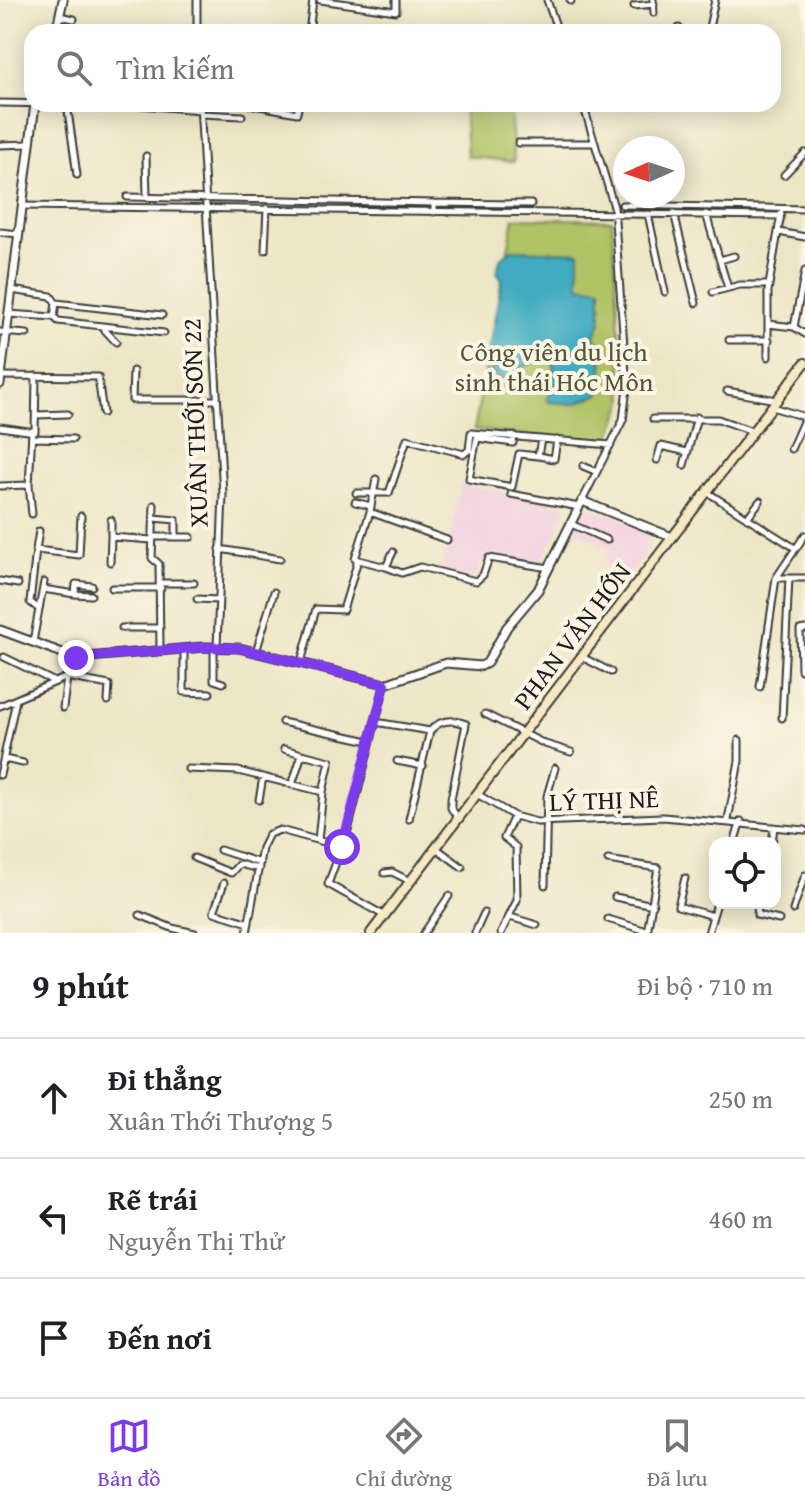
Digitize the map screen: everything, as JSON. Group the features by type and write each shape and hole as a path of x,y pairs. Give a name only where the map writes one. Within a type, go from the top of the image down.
{"main road":[{"name":"PHAN VĂN HỚN","path":"371,933 805,363"}],"street":[{"path":"58,24 63,0"},
{"path":"197,0 197,24"},
{"path":"310,24 313,0"},
{"path":"320,0 396,11 396,0"},
{"path":"547,0 555,24"},
{"path":"710,24 715,0"},
{"path":"634,6 653,2 654,13"},
{"path":"60,16 74,19"},
{"path":"0,103 24,104"},
{"path":"0,384 7,314 4,304 11,290 34,112"},
{"path":"68,112 77,175"},
{"name":"XUÂN THỚI SƠN 22","path":"200,112 223,494 214,680 223,683"},
{"path":"218,112 242,116"},
{"path":"0,630 76,658 216,647 256,652 385,684 446,663 485,664 507,627 534,596 595,471 611,445 627,403 623,292 615,214 609,182 585,112"},
{"path":"518,143 595,143"},
{"path":"0,145 29,144"},
{"path":"784,175 805,153"},
{"path":"146,156 147,197"},
{"path":"127,197 531,204"},
{"path":"434,203 434,212"},
{"path":"21,206 615,214 805,209"},
{"path":"265,250 267,208"},
{"path":"685,208 781,212"},
{"path":"768,357 769,285 781,212"},
{"path":"674,213 696,303"},
{"path":"648,214 665,292"},
{"path":"706,214 728,288"},
{"path":"0,232 18,234"},
{"path":"778,232 805,237"},
{"path":"720,260 734,256"},
{"path":"794,327 805,271"},
{"path":"713,292 769,285"},
{"path":"11,290 51,296 56,303 54,317"},
{"path":"56,303 162,315"},
{"path":"7,314 54,317 58,321 164,333"},
{"path":"768,324 794,327 805,334"},
{"path":"101,326 116,342"},
{"path":"3,334 27,334"},
{"path":"729,340 769,340"},
{"path":"133,371 132,400 217,400"},
{"path":"32,514 29,485 32,435 35,432 36,375"},
{"path":"1,376 98,377 103,413"},
{"path":"727,391 774,404 805,417 791,449"},
{"path":"36,415 68,414"},
{"path":"684,465 697,417"},
{"path":"653,419 718,419 752,431"},
{"path":"0,427 32,435 73,439"},
{"path":"356,493 389,493 407,439 464,454 469,450 471,433 611,445"},
{"path":"514,436 513,443 477,438 469,479 512,487 519,454 554,459 557,440"},
{"path":"538,456 541,439"},
{"path":"657,460 661,446 687,452"},
{"path":"583,466 595,471"},
{"path":"376,479 371,509 355,559 402,573 420,567 476,581 483,575 489,558 515,565 534,563 549,568"},
{"path":"0,486 29,485"},
{"path":"707,492 795,548"},
{"path":"511,494 581,504 672,537"},
{"path":"747,518 760,501"},
{"path":"355,502 447,540"},
{"path":"154,505 152,558 159,564 160,650"},
{"path":"36,550 79,555 81,516"},
{"path":"153,518 176,520 176,537"},
{"path":"110,562 111,520"},
{"path":"571,524 607,540"},
{"path":"39,531 30,602 39,609"},
{"path":"760,687 776,578 805,535"},
{"path":"111,537 191,537"},
{"path":"220,549 280,559"},
{"path":"386,567 393,552"},
{"path":"301,662 316,609 343,610 358,560"},
{"path":"776,578 805,578"},
{"path":"782,718 789,578"},
{"path":"0,581 18,584"},
{"path":"112,588 194,583"},
{"path":"75,594 76,584 92,586"},
{"path":"33,642 44,586 91,595"},
{"path":"256,652 274,592"},
{"path":"197,599 218,600"},
{"path":"122,628 160,628"},
{"path":"801,670 800,630 805,629"},
{"path":"184,648 184,692 210,693"},
{"path":"581,656 611,672"},
{"path":"4,657 56,683"},
{"path":"63,708 67,677 76,658"},
{"path":"0,706 67,677 109,685 108,701"},
{"path":"385,684 342,847 328,884 385,916"},
{"path":"0,775 16,699"},
{"path":"485,714 571,752"},
{"path":"409,819 430,731 435,724 448,720 466,724 451,799 451,808 459,818"},
{"path":"282,722 369,741"},
{"path":"375,722 430,731"},
{"path":"728,820 739,761 739,740"},
{"path":"284,749 330,761 318,840"},
{"path":"292,785 302,754"},
{"path":"4,759 23,763"},
{"path":"397,761 423,766"},
{"path":"545,885 547,789 555,768"},
{"path":"188,769 238,771 323,792"},
{"path":"259,800 263,777"},
{"name":"LÝ THỊ NÊ","path":"477,794 526,821 663,817 741,821 805,830"},
{"path":"503,932 517,900 516,847 504,838 514,816"},
{"path":"736,837 741,821"},
{"path":"773,837 774,827"},
{"path":"247,933 265,840 276,829 342,847"},
{"path":"436,848 462,867"},
{"path":"220,850 259,866"},
{"path":"194,858 232,873 239,864 259,866"},
{"path":"608,860 658,868 647,932 608,919"},
{"path":"384,873 392,872 411,881"},
{"path":"793,910 805,875"},
{"path":"685,878 678,906 713,916"},
{"path":"224,883 214,912 249,923"},
{"path":"425,933 449,896"},
{"path":"615,897 653,905"},
{"path":"708,933 715,909"},
{"path":"757,909 756,914 779,920"},
{"path":"475,933 484,913"},
{"path":"140,915 192,933"},
{"path":"510,917 537,925"}],"shaded area":[{"path":"461,484 565,505 567,510 542,561 513,563 486,556 474,579 439,569 449,543"},
{"path":"589,507 647,529 649,549 628,576 604,563 611,550 573,529"}],"green space":[{"path":"464,112 511,112 514,162 467,156"},
{"name":"Công viên du lịch sinh thái Hóc Môn","path":"514,218 612,220 624,402 608,443 474,430"}],"water":[{"path":"511,250 579,252 579,286 601,288 601,322 595,335 603,357 600,394 574,404 549,402 547,398 554,387 554,365 546,359 526,365 508,382 491,373 488,353 502,279 497,272 500,259"}],"route":[{"path":"76,658 164,649 239,648 385,684 342,847"}]}
